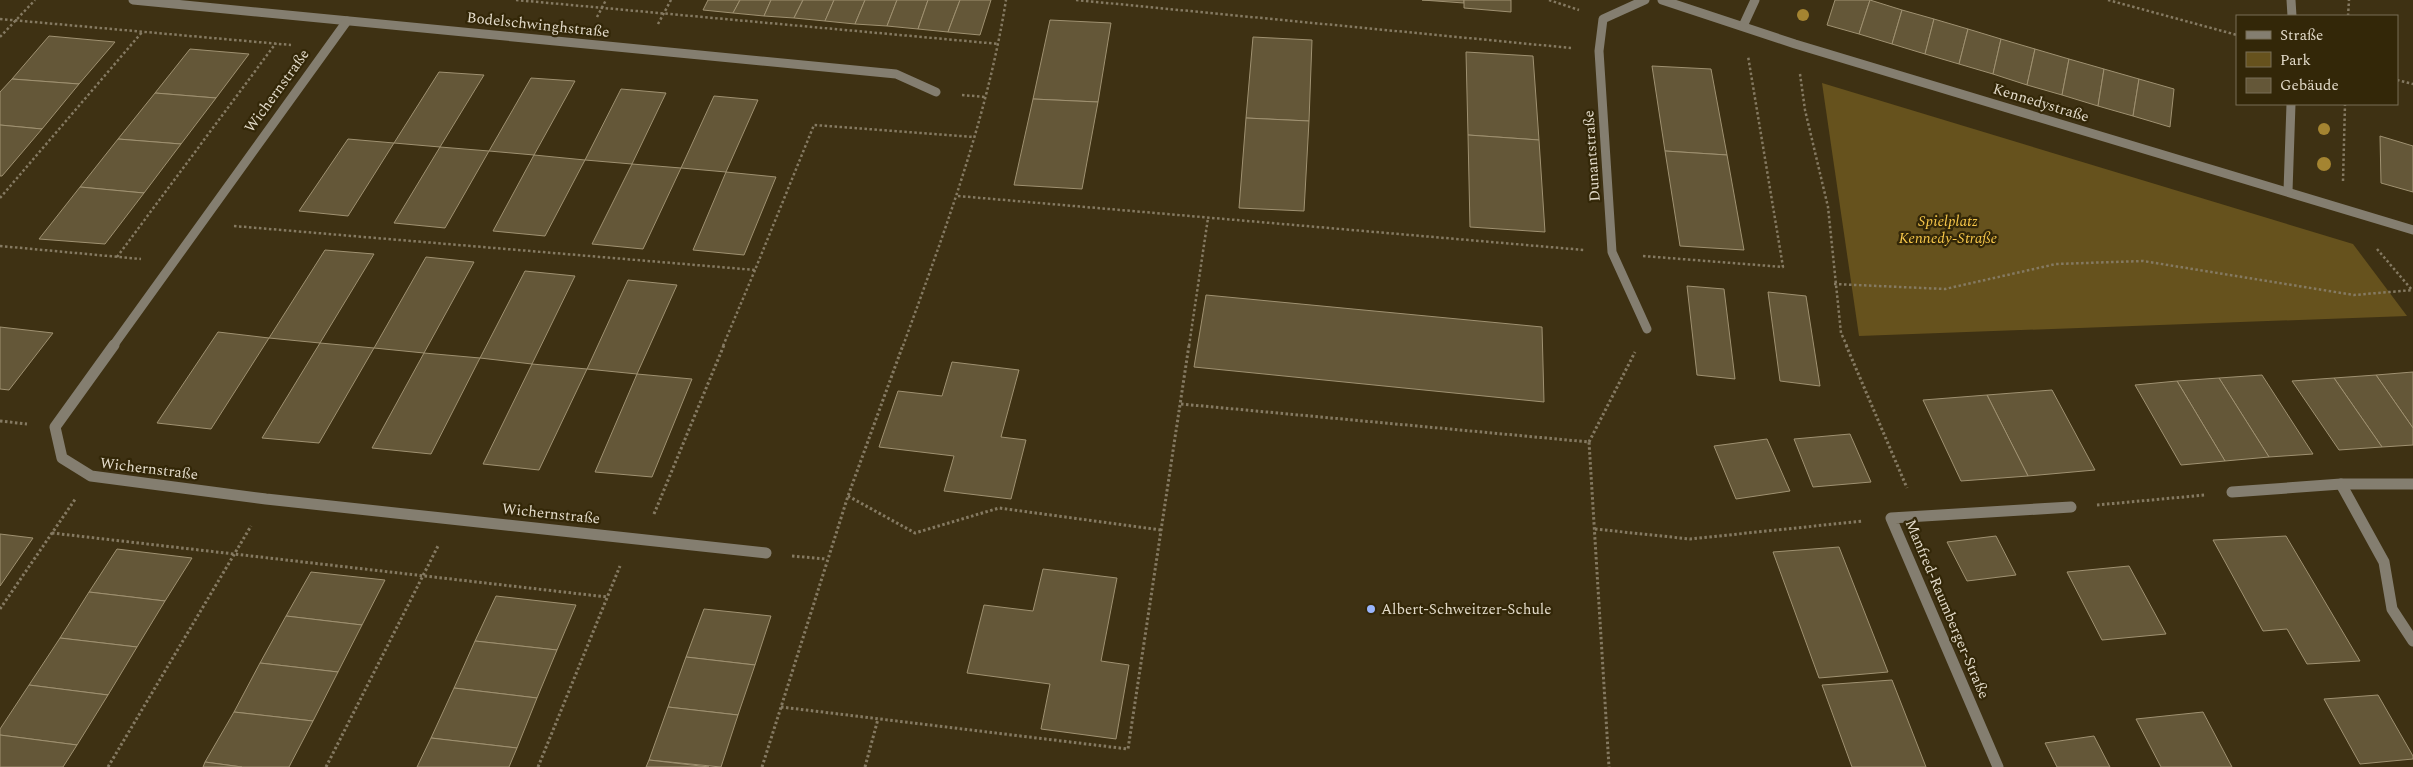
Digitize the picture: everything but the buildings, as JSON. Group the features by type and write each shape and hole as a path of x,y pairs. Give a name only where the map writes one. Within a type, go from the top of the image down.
{"street":[{"name":"Bodelschwinghstraße","path":"134,0 896,74 936,92"},
{"name":"Dunantstraße","path":"1644,0 1603,19 1599,51 1612,252 1647,329"},
{"name":"Kennedystraße","path":"1662,0 1795,44 2413,230"},
{"path":"1743,26 1755,0"},
{"path":"2291,0 2292,15"},
{"name":"Wichernstraße","path":"347,21 55,427 62,458 91,476 266,499 766,553"},
{"path":"2288,191 2291,105"},
{"path":"2232,492 2341,484 2413,484"},
{"path":"2341,484 2384,562 2392,608 2413,641"},
{"name":"Manfred-Raumberger-Straße","path":"1998,767 1891,518 2071,507"}],"path":[{"path":"0,37 34,0"},
{"path":"516,0 999,44"},
{"path":"762,767 826,559 958,196 999,44 1006,0"},
{"path":"1076,0 1599,51"},
{"path":"2108,0 2236,35"},
{"path":"2348,15 2349,0"},
{"path":"0,198 166,3"},
{"path":"117,257 296,16"},
{"path":"0,19 326,49"},
{"path":"958,196 1783,267 1743,26"},
{"path":"1595,528 1690,539 1891,518 1910,494 1841,332 1834,284 1828,208 1805,110 1795,44"},
{"path":"2398,80 2413,84"},
{"path":"2342,208 2345,105"},
{"path":"644,540 814,125 974,137"},
{"path":"780,708 1128,748 1208,218"},
{"path":"200,223 755,270"},
{"path":"0,246 173,262"},
{"path":"1834,284 1944,289 2056,264 2143,261 2354,295 2413,290"},
{"path":"1609,767 1589,442 1647,329"},
{"path":"1181,404 1589,442"},
{"path":"0,609 91,476"},
{"path":"2071,507 2232,492"},
{"path":"848,496 915,533 998,508 1161,530"},
{"path":"108,767 266,499"},
{"path":"326,767 452,519"},
{"path":"52,533 607,597"},
{"path":"538,767 632,538"},
{"path":"766,553 826,559"},
{"path":"865,767 878,719"}],"green space":[{"name":"Spielplatz Kennedy-Straße","path":"1822,83 2353,244 2407,316 1859,336"}],"place":[{"name":"Albert-Schweitzer-Schule","path":"1371,609"}]}
